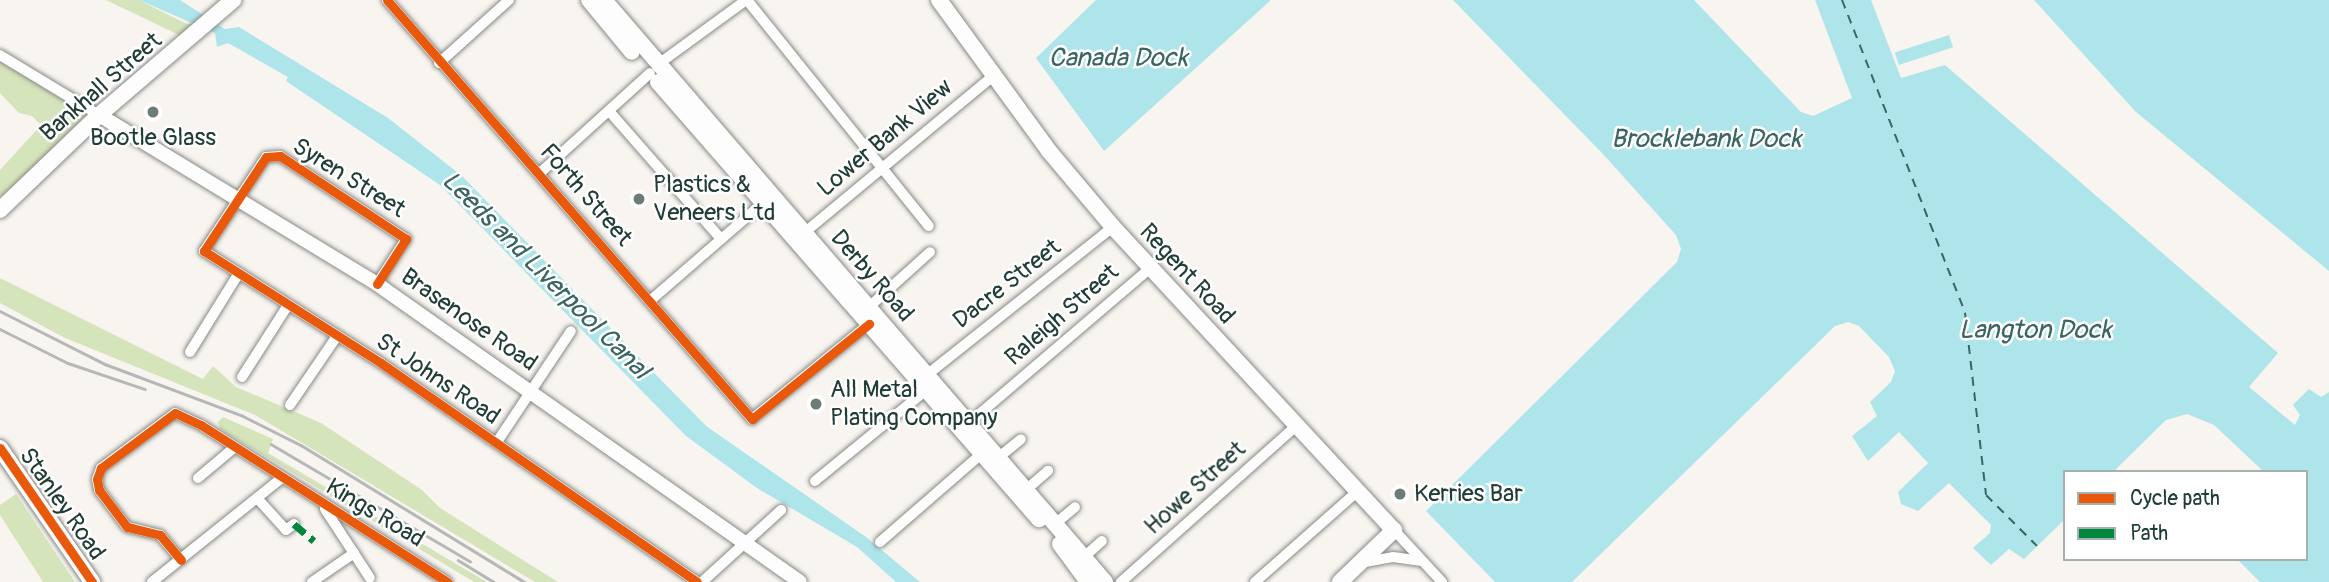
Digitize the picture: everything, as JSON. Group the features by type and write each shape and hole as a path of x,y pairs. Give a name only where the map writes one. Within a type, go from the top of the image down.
{"main road":[{"name":"Bankhall Street","path":"0,210 99,115 197,34 233,0"},
{"name":"Derby Road","path":"589,0 804,233 970,422 1105,582"},
{"name":"Derby Road","path":"604,0 654,69 763,203 980,454 1054,535 1088,582"},
{"name":"Regent Road","path":"939,0 993,76 1112,227 1394,530"},
{"name":"Brasenose Road","path":"99,115 377,284 749,543 800,582"},
{"name":"Stanley Road","path":"0,449 92,582"},
{"path":"1340,582 1394,530"}],"street":[{"name":"Forth Street","path":"387,0 439,63 541,172 752,419 869,324"},
{"path":"439,63 509,0"},
{"path":"541,172 654,69 747,0 929,226"},
{"path":"0,55 99,115"},
{"name":"Lower Bank View","path":"804,233 879,167 993,76"},
{"path":"610,111 721,239"},
{"name":"Syren Street","path":"237,199 266,157 280,156 407,239 377,284"},
{"name":"St Johns Road","path":"237,199 204,251 497,442 699,582"},
{"path":"651,300 763,203"},
{"name":"Dacre Street","path":"928,374 1112,227"},
{"path":"869,307 930,252"},
{"name":"Raleigh Street","path":"970,422 1150,268"},
{"path":"190,352 239,273"},
{"path":"242,377 288,305"},
{"path":"497,442 571,331"},
{"path":"290,405 337,336"},
{"path":"815,481 925,391"},
{"name":"Kings Road","path":"181,560 160,534 127,527 99,490 97,479 101,468 168,415 175,413 195,421 323,506 404,551 447,582"},
{"name":"Howe Street","path":"1121,582 1297,425"},
{"path":"999,457 1021,439"},
{"path":"198,478 235,447"},
{"path":"880,542 980,454"},
{"path":"1027,489 1048,471"},
{"path":"152,582 282,478"},
{"path":"1255,582 1358,491"},
{"path":"257,498 286,530"},
{"path":"323,506 370,578"},
{"path":"1055,524 1075,506"},
{"path":"699,582 749,543 780,510"},
{"name":"Regent Road","path":"1394,530 1442,582"},
{"path":"1084,557 1102,541"},
{"path":"312,582 354,554"},
{"path":"1359,564 1394,556 1423,561"},
{"path":"164,572 172,582"}],"green space":[{"path":"106,0 139,0 187,24 199,24 181,36"},
{"path":"0,62 84,110 88,121 0,197 0,170 41,125 32,116 19,113 0,93"},
{"path":"0,278 203,379 213,366 236,387 321,423 422,490 440,508 558,582 535,582 255,415 65,338 0,303"},
{"path":"223,417 273,439 268,453 487,582 474,582 220,429 218,422"},
{"path":"16,494 75,582 43,582 0,515 0,505"}],"water":[{"name":"Leeds and Liverpool Canal","path":"139,0 180,0 225,29 239,27 388,118 462,176 706,426 866,537 920,582 896,582 857,547 757,488 686,436 440,185 286,81 288,77 228,43 217,47 215,33"},
{"name":"Canada Dock","path":"1096,0 1271,0 1104,151 1036,58"},
{"path":"1453,0 1694,0 1801,112 1813,116 1852,98 1815,0 1871,0 1901,78 1945,65 2278,353 2249,387 2295,425 2300,415 2293,405 2309,389 2321,397 2329,392 2329,582 2260,582 2239,561 2308,561 2308,470 2262,470 2214,425 2187,414 2166,420 2115,470 2063,470 2063,521 2024,559 2009,549 1991,565 1973,548 1990,533 1991,525 1949,483 1918,511 1901,504 1898,492 1928,463 1899,432 1868,461 1852,436 1877,416 1870,402 1891,382 1895,371 1889,357 1859,326 1848,322 1835,326 1572,582 1495,582 1426,511 1677,262 1681,249 1676,235 1602,153"},
{"path":"2034,0 2329,0 2329,271 2136,112"},
{"path":"1949,35 1953,47 1899,65 1895,53"}],"ferry route":[{"path":"1842,0 1965,313 1986,495 2037,546"}],"railway":[{"path":"0,311 105,364 243,416 301,445 525,582"},
{"path":"0,329 68,363 145,389"},
{"path":"271,444 470,561"},
{"path":"458,560 494,582"}],"marked path":[{"path":"294,524 314,541"}],"cycle path":[{"path":"387,0 752,419 869,324"},
{"path":"377,284 406,239 280,156 266,157 204,251 381,363 697,582"},
{"path":"181,560 160,535 127,527 99,490 97,479 101,468 175,413 201,425 447,582"},
{"path":"0,448 92,582"}],"place":[{"name":"Bootle Glass","path":"153,112"},
{"name":"Plastics & Veneers Ltd","path":"639,199"},
{"name":"All Metal Plating Company","path":"816,404"},
{"name":"Kerries Bar","path":"1400,494"}],"water label":[{"name":"Brocklebank Dock","path":"1706,140"},
{"name":"Langton Dock","path":"2035,331"}]}
